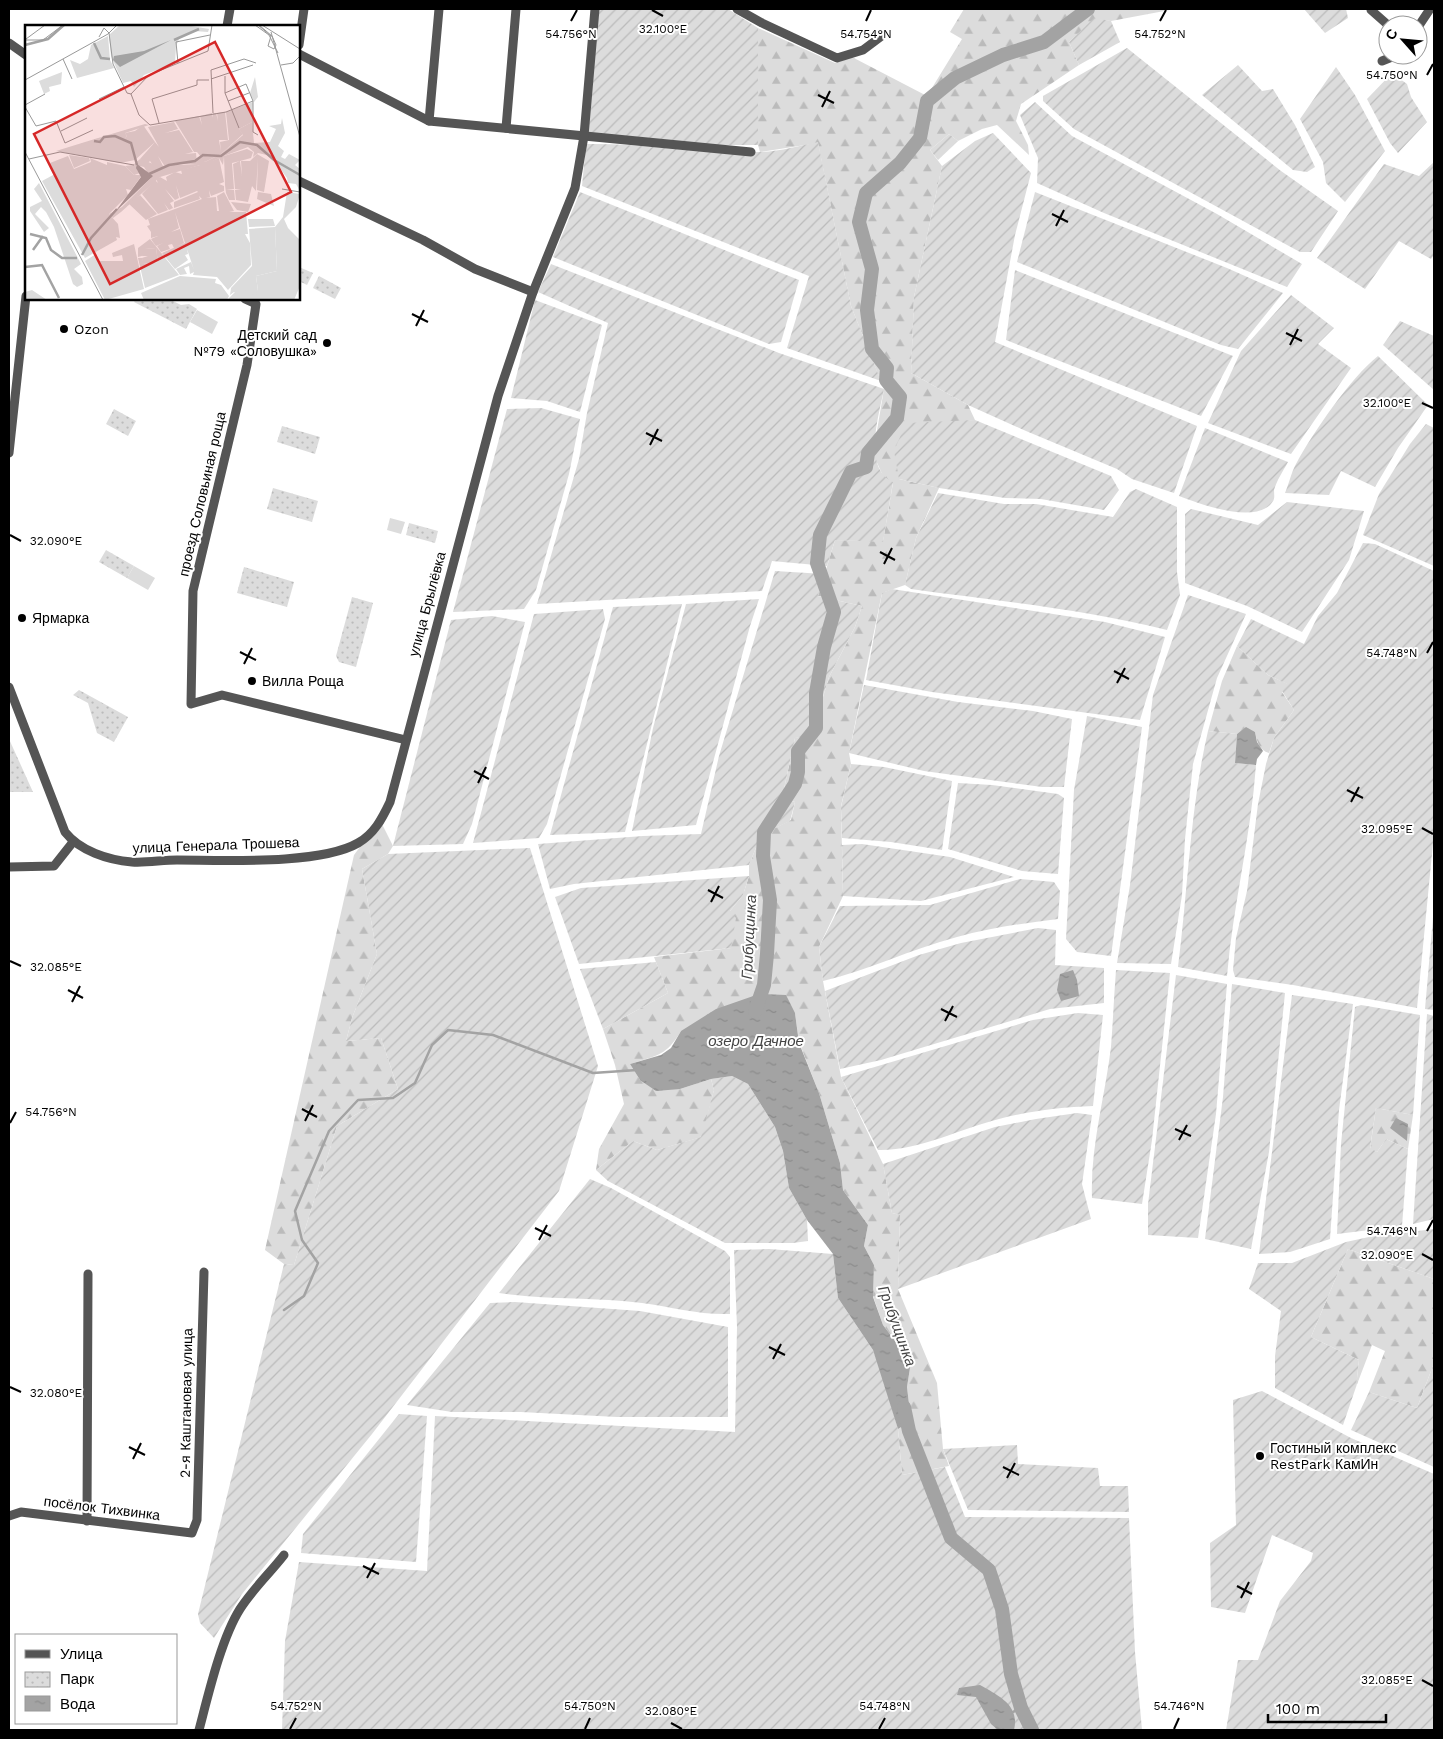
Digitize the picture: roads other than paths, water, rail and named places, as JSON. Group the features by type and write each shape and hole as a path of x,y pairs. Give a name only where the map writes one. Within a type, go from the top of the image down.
{"street":[{"path":"227,25 230,9"},
{"path":"300,38 304,9"},
{"path":"429,121 439,9"},
{"path":"506,128 516,9"},
{"name":"улица Брылёвка","path":"382,819 390,802 498,396 533,292 575,188 584,136 596,9"},
{"path":"737,9 762,23 837,58 864,50 883,35"},
{"path":"1371,10 1378,16"},
{"path":"9,43 25,54"},
{"path":"300,55 429,121 751,152"},
{"path":"300,181 423,240 475,269 533,292"},
{"path":"9,454 26,300"},
{"name":"проезд Соловьиная роща","path":"247,300 256,304 246,365 193,591 191,704 222,695 406,740"},
{"path":"9,686 65,832 73,842 54,866 9,867"},
{"name":"улица Генерала Трошева","path":"73,842 95,854 131,862 265,860 333,853 357,844 372,832 382,819"},
{"name":"2-я Каштановая улица","path":"192,1533 197,1520 204,1272"},
{"path":"87,1521 88,1274"},
{"name":"посёлок Тихвинка","path":"9,1516 21,1512 192,1533"},
{"path":"199,1730 212,1684 230,1631 240,1609 284,1555"}],"water":[{"path":"1246,727 1255,732 1257,742 1263,751 1257,759 1256,765 1235,763 1237,734"},
{"path":"1073,970 1077,980 1079,996 1061,1001 1057,990 1060,974"},
{"name":"озеро Дачное","path":"759,994 786,995 795,1013 799,1043 819,1093 840,1163 843,1190 868,1225 864,1246 874,1265 873,1297 883,1325 902,1350 910,1368 907,1387 911,1421 898,1429 873,1350 838,1298 833,1254 807,1220 789,1188 783,1151 775,1127 748,1084 732,1076 711,1079 680,1089 656,1091 640,1080 630,1064 661,1055 671,1048 681,1031 716,1009"},
{"path":"1396,1118 1408,1124 1407,1141 1390,1128"},
{"path":"980,1685 1001,1697 1011,1708 1015,1721 1014,1730 998,1730 991,1724 976,1697 957,1695 959,1688"}],"waterway":[{"name":"Грибущинка","path":"755,1011 764,985 770,900 763,856 764,832 795,784 798,772 798,751 816,728 816,693 824,647 834,612 817,563 820,535 851,472 866,467 868,453 897,418 900,397 886,380 887,368 872,349 867,310 872,269 859,222 866,193 900,163 920,138 927,101 955,78 1003,55 1044,42 1088,9"},
{"path":"284,1310 304,1296 318,1263 302,1240 295,1211 329,1131 358,1100 393,1098 415,1083 432,1045 448,1030 493,1035 593,1073 637,1070"},
{"name":"Грибущинка","path":"904,1407 909,1431 951,1538 989,1570 1002,1609 1011,1674 1021,1708 1032,1730"},
{"path":"1011,1713 1021,1708"}],"place":[{"name":"Ozon","path":"64,329"},
{"name":"Детский сад №79 «Соловушка»","path":"327,343"},
{"name":"Ярмарка","path":"22,618"},
{"name":"Вилла Роща","path":"252,681"},
{"name":"Гостиный комплекс RestPark КамИн","path":"1260,1456"}]}
